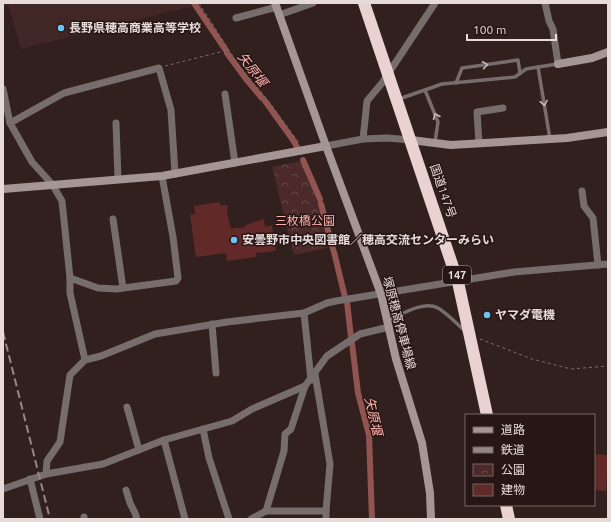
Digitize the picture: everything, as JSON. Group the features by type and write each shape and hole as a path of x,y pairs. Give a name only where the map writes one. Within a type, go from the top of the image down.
{"highway":[{"name":"国道147号","path":"364,3 458,282 487,414"},
{"path":"506,506 509,519"}],"street":[{"path":"236,18 277,8 313,3"},
{"path":"363,139 367,102 388,74 435,3"},
{"path":"545,3 549,21 553,29 558,64 592,58 608,52"},
{"name":"塚原穂高停車場線","path":"277,8 381,294 396,359 422,443 430,493 431,519"},
{"path":"10,123 64,93 159,68 171,110 175,174"},
{"path":"3,89 5,110 10,123 32,162 52,184 62,201 70,278 70,293 85,360"},
{"path":"224,94 235,163"},
{"path":"479,143 477,112 503,108"},
{"path":"116,123 118,179"},
{"path":"3,189 162,176 363,139 387,138 451,145 567,138 608,132"},
{"path":"70,278 98,288 123,288 176,281 178,278 173,237 162,176"},
{"path":"582,191 584,206 593,218 598,265"},
{"path":"113,219 123,288"},
{"path":"46,474 47,461 60,442 70,375 85,360 101,356 155,334 212,324 304,313 327,303 514,272 608,264"},
{"path":"304,313 313,377 330,464 326,519"},
{"path":"212,324 216,373"},
{"path":"262,515 284,451 285,434 291,429 305,386 327,356 336,349 360,334 388,324"},
{"path":"3,489 46,474 103,464 164,440 232,421 252,409 305,386"},
{"path":"127,407 139,450"},
{"path":"203,429 208,458 229,519"},
{"path":"164,440 185,519"},
{"path":"30,479 40,519"},
{"path":"126,490 137,519"},
{"path":"250,519 262,515 326,511"}],"lane":[{"path":"456,83 462,68 518,60 520,74"},
{"path":"397,100 442,84 515,77 526,69 558,64"},
{"path":"538,67 550,139"},
{"path":"425,90 438,122 435,143"},
{"path":"388,324 418,308 429,306 438,308 470,335"}],"path":[{"path":"199,3 239,66 267,99 300,145"},
{"path":"159,68 229,50"},
{"path":"470,335 532,359 571,369 608,366"}],"shaded area":[{"name":"長野県穂高商業高等学校","path":"3,3 191,3 193,6 21,49 8,5 3,6"}],"green space":[{"name":"三枚橋公園","path":"301,161 317,196 331,247 294,255 272,167"}],"building":[{"name":"安曇野市中央図書館／穂高交流センターみらい","path":"220,202 220,205 228,205 227,213 231,229 243,228 248,224 264,219 265,227 272,225 276,251 256,253 256,257 227,261 226,253 196,257 190,215 195,214 194,206"},
{"path":"595,454 608,455 606,491 595,490"}],"waterway":[{"name":"矢原堰","path":"194,3 225,49"},
{"name":"矢原堰","path":"227,53 262,98"},
{"name":"矢原堰","path":"265,101 297,147"},
{"name":"矢原堰","path":"303,160 320,199"},
{"name":"矢原堰","path":"321,204 333,249"},
{"name":"矢原堰","path":"334,252 345,297"},
{"name":"矢原堰","path":"347,302 351,337"},
{"name":"矢原堰","path":"352,343 358,393 369,435 372,519"}],"railway":[{"path":"3,332 50,519"}],"place":[{"name":"長野県穂高商業高等学校","path":"61,28"},
{"name":"安曇野市中央図書館／穂高交流センターみらい","path":"234,240"},
{"name":"ヤマダ電機","path":"487,315"}]}
